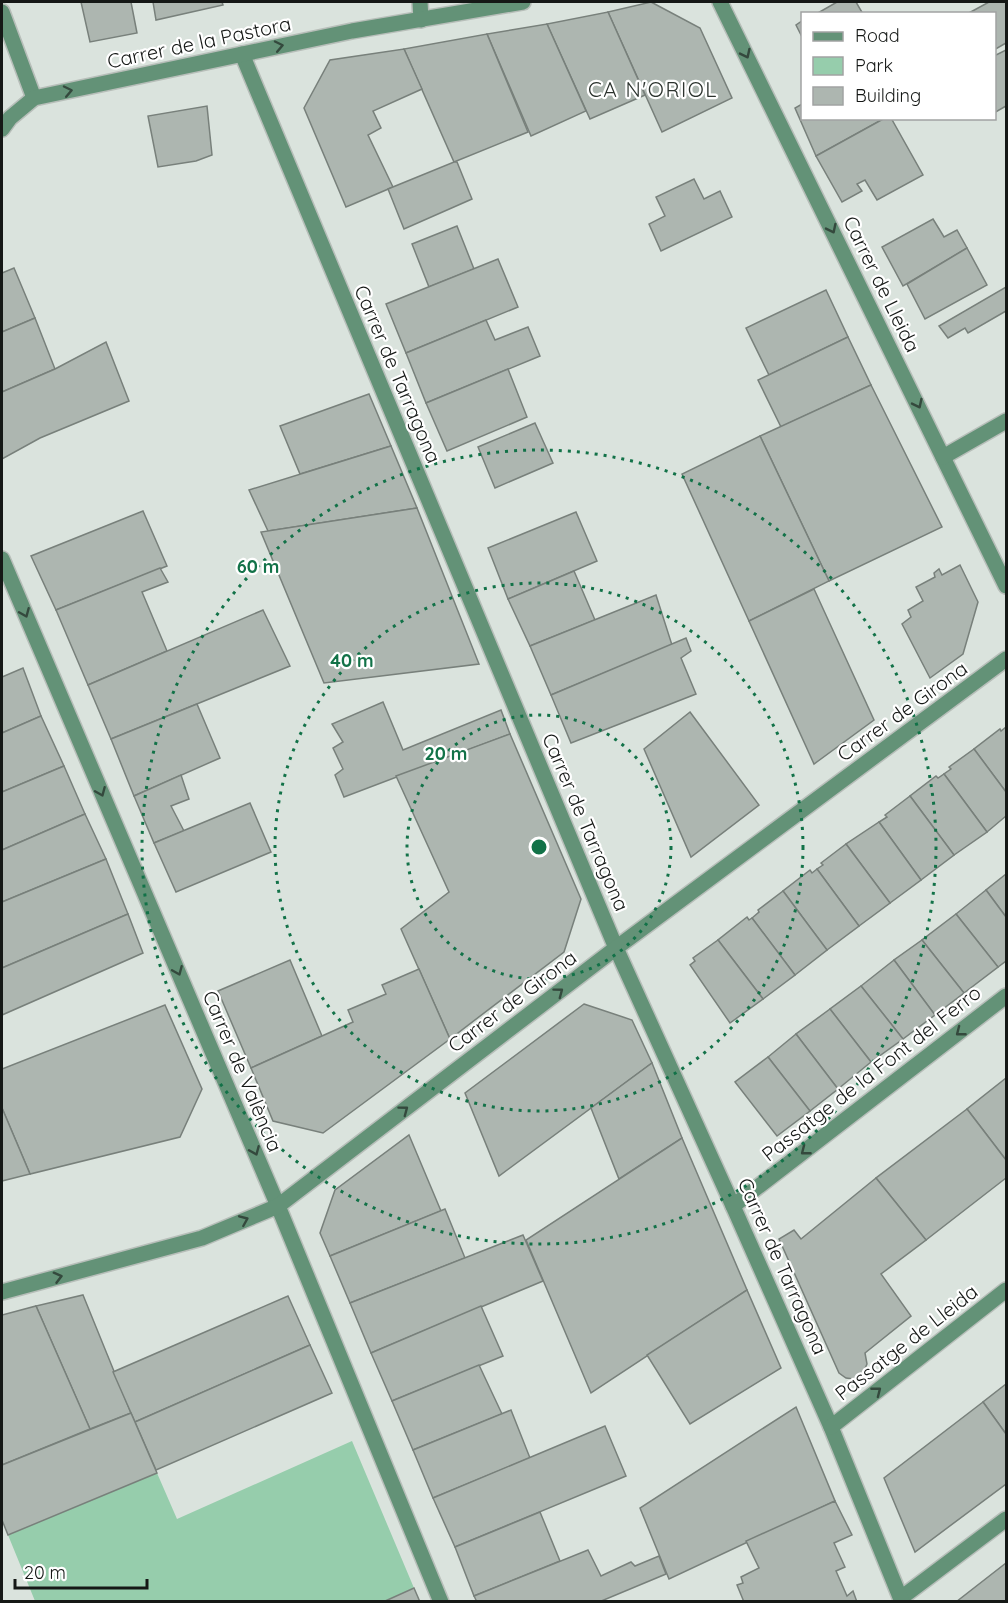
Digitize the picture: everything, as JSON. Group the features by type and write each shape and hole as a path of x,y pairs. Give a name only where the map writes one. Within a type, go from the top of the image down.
{"street":[{"path":"420,2 421,20"},
{"name":"Carrer de la Pastora","path":"2,129 10,118 34,98 352,31 523,2"},
{"name":"Carrer de Lleida","path":"720,2 1006,586"},
{"path":"2,12 34,98"},
{"name":"Carrer de Tarragona","path":"242,54 616,948 734,1206 831,1427 902,1600"},
{"path":"944,457 1006,421"},
{"name":"Carrer de València","path":"2,559 278,1206 441,1602"},
{"name":"Carrer de Girona","path":"2,1292 202,1238 278,1206 616,948 1006,659"},
{"name":"Passatge de la Font del Ferro","path":"734,1206 1006,996"},
{"name":"Passatge de Lleida","path":"831,1427 1006,1290"},
{"path":"902,1600 1006,1519"}],"green space":[{"path":"352,1441 414,1588 383,1602 35,1601 8,1535 157,1473 177,1519"}],"building":[{"path":"81,2 131,2 137,33 90,42"},
{"path":"153,2 222,2 223,5 156,20"},
{"path":"651,2 700,28 732,98 662,132 608,12"},
{"path":"837,2 856,2 862,12 820,12"},
{"path":"989,2 1006,2 1006,43 996,49 996,12 971,12"},
{"path":"608,12 645,95 590,119 547,24"},
{"path":"801,22 801,35 796,25"},
{"path":"547,24 586,111 531,136 487,34"},
{"path":"487,34 528,132 454,162 404,49"},
{"path":"404,49 422,89 373,111 381,128 368,135 393,187 346,207 304,108 330,60"},
{"path":"1006,50 1006,106 996,112 996,55"},
{"path":"801,105 801,120 881,120 816,156 795,108"},
{"path":"207,106 212,155 196,161 158,167 148,116"},
{"path":"881,120 892,120 923,175 877,200 865,180 857,184 862,191 842,202 816,156"},
{"path":"457,162 472,199 404,229 388,189"},
{"path":"694,179 704,199 720,191 732,217 661,251 649,224 665,216 656,197"},
{"path":"933,219 944,237 957,230 967,248 903,286 882,247"},
{"path":"457,226 474,269 429,287 412,244"},
{"path":"967,248 987,285 925,319 907,284"},
{"path":"498,259 518,307 406,353 386,304"},
{"path":"14,268 35,318 2,332 2,273"},
{"path":"1006,287 1006,311 968,333 965,328 948,338 939,326"},
{"path":"826,290 848,337 769,375 746,328"},
{"path":"35,318 55,369 2,392 2,332"},
{"path":"486,320 495,340 528,327 540,356 426,403 406,353"},
{"path":"848,337 871,385 781,427 758,380"},
{"path":"106,342 129,401 40,438 2,459 2,392 55,369"},
{"path":"508,369 527,417 447,451 426,403"},
{"path":"871,385 942,527 829,581 760,436"},
{"path":"369,394 391,446 300,474 280,426"},
{"path":"535,423 553,463 495,488 478,447"},
{"path":"760,436 829,581 749,621 682,474"},
{"path":"391,446 417,508 268,531 249,490"},
{"path":"417,508 479,664 324,683 261,532"},
{"path":"143,511 167,566 56,610 31,556"},
{"path":"576,512 597,561 508,599 488,548"},
{"path":"960,565 978,602 963,654 930,678 902,624 911,617 908,610 923,601 916,587 935,577 934,573 939,569 942,575"},
{"path":"160,568 168,582 142,592 167,651 88,685 56,610"},
{"path":"574,571 595,620 530,646 508,599"},
{"path":"814,589 874,720 814,764 749,621"},
{"path":"656,595 672,645 551,695 530,646"},
{"path":"263,610 290,666 111,739 88,685"},
{"path":"686,638 691,651 681,658 696,694 571,743 551,695"},
{"path":"23,668 41,716 2,733 2,677"},
{"path":"383,702 403,750 501,710 510,734 344,797 335,775 343,769 333,748 343,742 332,724"},
{"path":"197,704 220,758 134,796 111,739"},
{"path":"690,712 759,805 691,857 644,749"},
{"path":"41,716 64,766 2,792 2,733"},
{"path":"1006,727 1006,792 974,749"},
{"path":"510,734 581,899 564,952 450,1039 401,929 449,892 396,776"},
{"path":"974,749 1006,792 1006,816 987,832 944,774 951,769 949,767"},
{"path":"64,766 85,814 2,850 2,792"},
{"path":"944,774 987,832 954,855 910,796 936,776 938,778"},
{"path":"181,775 189,799 171,806 184,831 154,843 134,796"},
{"path":"910,796 954,855 921,880 879,822"},
{"path":"250,803 271,852 176,892 154,843"},
{"path":"85,814 106,859 2,902 2,850"},
{"path":"879,822 921,880 890,903 846,844"},
{"path":"846,844 890,903 859,926 817,869 823,865 821,863"},
{"path":"106,859 128,914 2,968 2,902"},
{"path":"817,869 859,926 827,950 783,891 810,870 812,873"},
{"path":"1006,874 1006,917 986,890"},
{"path":"986,890 1006,917 1006,961 998,967 956,914"},
{"path":"783,891 827,950 795,975 752,918 759,912 758,910"},
{"path":"128,914 143,953 2,1015 2,968"},
{"path":"956,914 998,967 964,993 922,940"},
{"path":"747,917 749,920 752,918 795,975 763,999 718,940"},
{"path":"718,940 763,999 730,1023 690,965 695,961 693,958"},
{"path":"922,940 964,993 935,1015 894,960"},
{"path":"290,960 322,1036 251,1068 218,991"},
{"path":"894,960 935,1015 903,1039 861,986"},
{"path":"419,969 450,1039 323,1133 273,1121 251,1068 353,1022 348,1010 386,994 382,985"},
{"path":"861,986 903,1039 871,1062 830,1009"},
{"path":"584,1004 632,1020 652,1063 499,1176 465,1093"},
{"path":"165,1005 202,1089 180,1137 30,1174 2,1108 2,1069"},
{"path":"830,1009 871,1062 838,1089 796,1034"},
{"path":"796,1034 838,1089 810,1111 768,1057"},
{"path":"768,1057 810,1111 777,1136 735,1082"},
{"path":"652,1063 682,1138 619,1179 591,1108"},
{"path":"1006,1078 1006,1160 967,1109"},
{"path":"2,1108 30,1174 2,1181"},
{"path":"967,1109 1006,1160 1006,1178 926,1240 876,1178"},
{"path":"409,1135 441,1211 330,1256 320,1233 335,1190"},
{"path":"682,1138 747,1290 591,1393 526,1240"},
{"path":"876,1178 926,1240 881,1274 911,1316 865,1353 867,1364 863,1373 854,1379 846,1378 839,1373 779,1239 794,1230 801,1239"},
{"path":"445,1209 465,1258 350,1303 330,1256"},
{"path":"523,1235 543,1281 371,1353 350,1303"},
{"path":"747,1290 781,1368 690,1424 647,1355"},
{"path":"83,1295 131,1413 90,1429 36,1306"},
{"path":"288,1296 310,1345 135,1422 113,1372"},
{"path":"36,1306 90,1429 2,1465 2,1315"},
{"path":"481,1306 503,1356 392,1401 371,1353"},
{"path":"310,1345 332,1393 156,1470 135,1422"},
{"path":"479,1365 502,1414 413,1450 392,1401"},
{"path":"1006,1384 1006,1434 983,1402"},
{"path":"983,1402 1006,1434 1006,1484 915,1552 884,1478"},
{"path":"796,1407 835,1501 669,1579 640,1508"},
{"path":"511,1410 530,1458 433,1498 413,1450"},
{"path":"131,1413 157,1473 8,1535 2,1520 2,1465"},
{"path":"605,1426 626,1476 455,1547 433,1498"},
{"path":"835,1501 852,1535 834,1543 845,1567 836,1571 847,1596 853,1591 857,1602 744,1602 737,1585 743,1583 741,1577 759,1568 746,1541"},
{"path":"540,1512 560,1561 474,1596 455,1547"},
{"path":"588,1550 601,1576 631,1562 635,1566 659,1556 666,1574 599,1602 477,1602 474,1596"},
{"path":"1006,1563 1006,1602 956,1602"},
{"path":"414,1588 420,1602 383,1602"}],"district":[{"name":"CA N'ORIOL","path":"653,89"}]}
